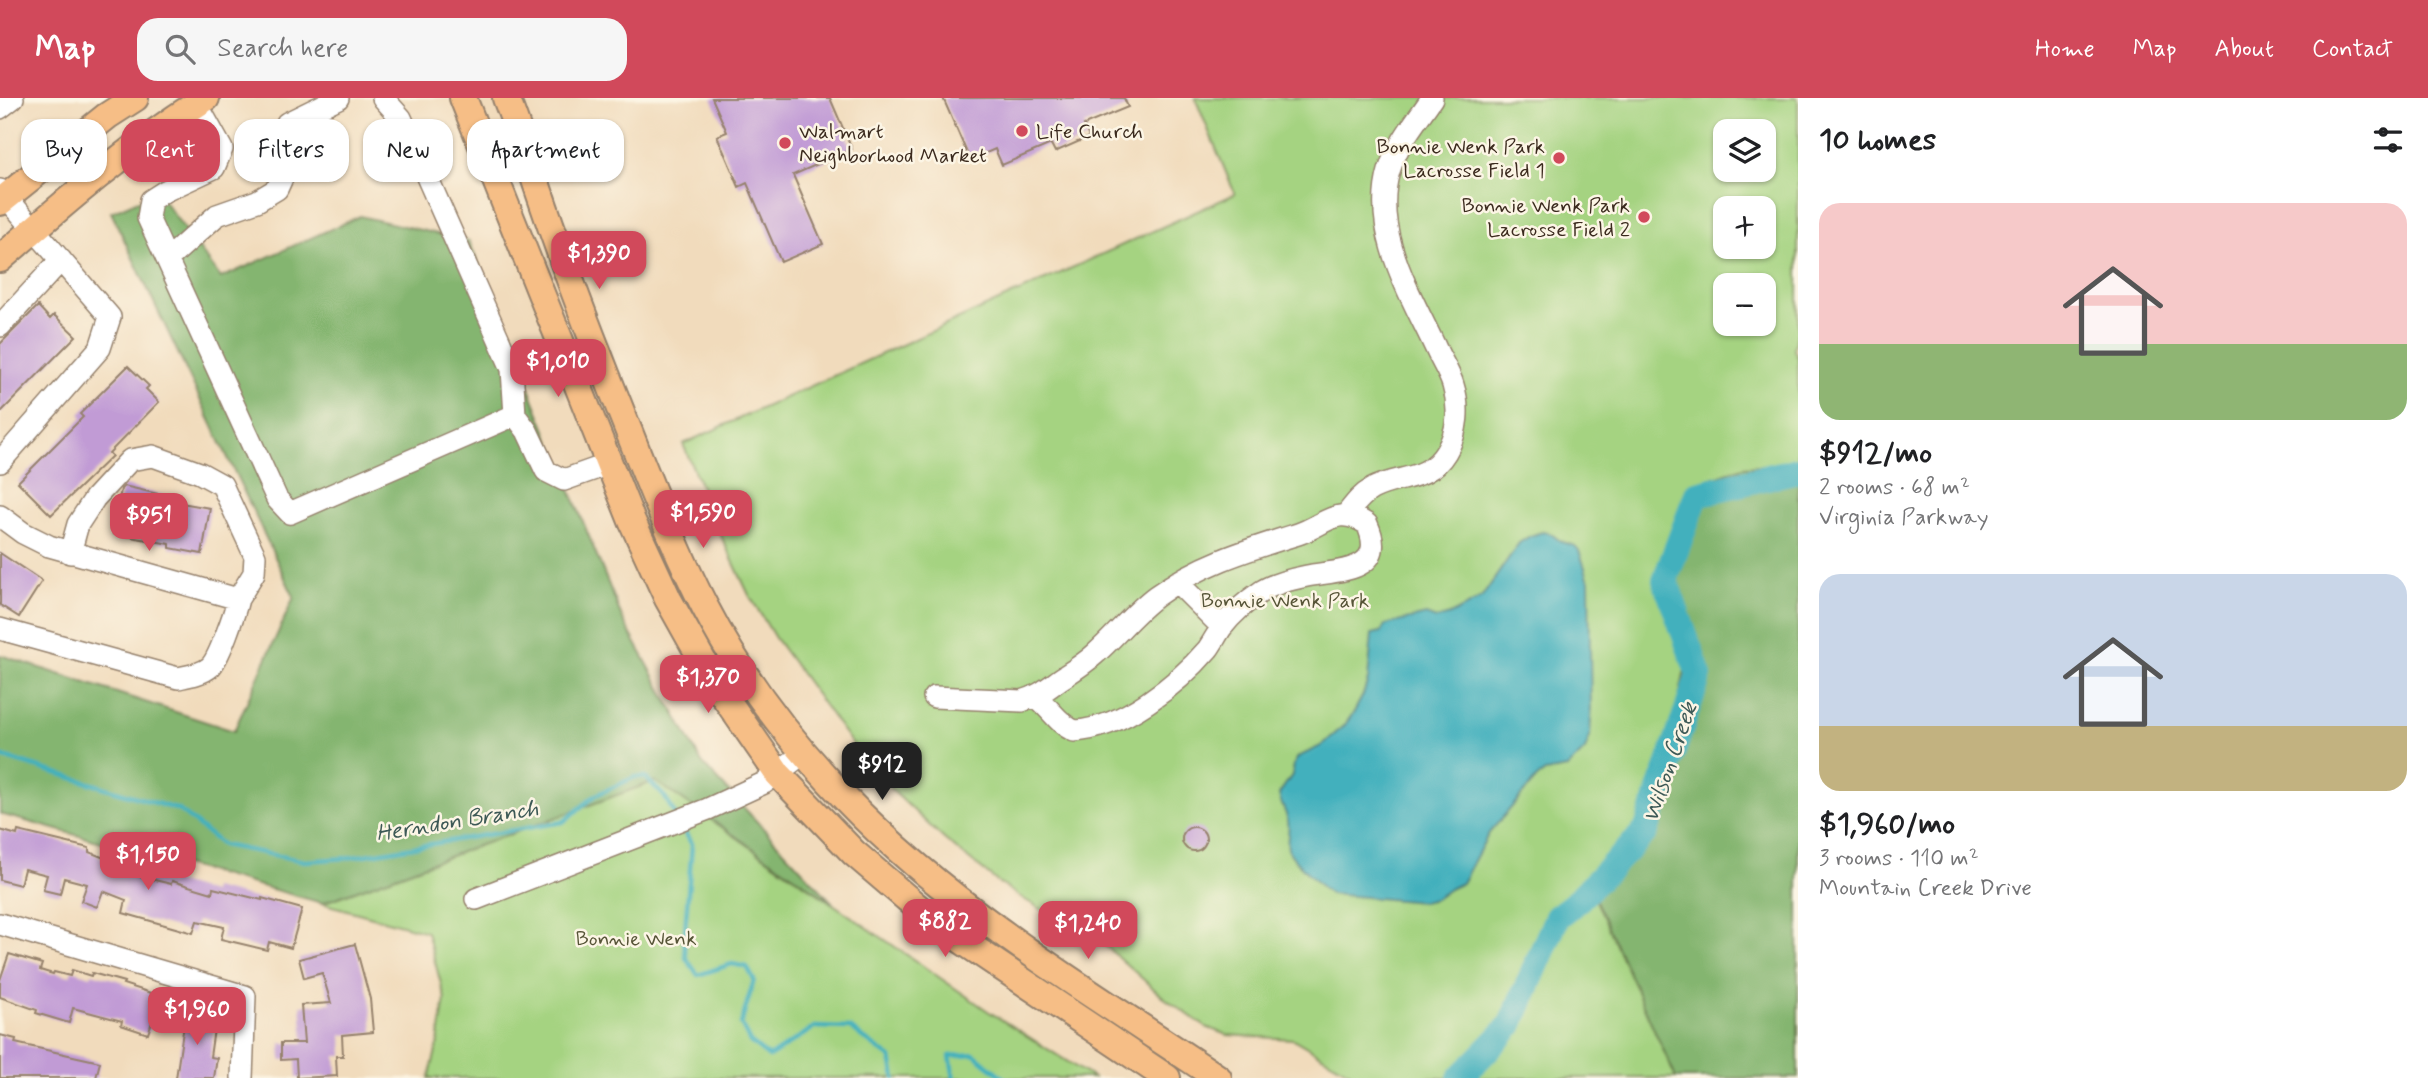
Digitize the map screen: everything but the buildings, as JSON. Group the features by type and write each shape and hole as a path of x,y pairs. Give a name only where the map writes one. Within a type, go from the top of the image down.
{"main road":[{"path":"2,196 107,116 135,98"},
{"path":"463,98 609,464 673,608 715,682 778,774 854,853 936,923 1167,1078"},
{"path":"506,98 596,352 662,516 706,609 744,671 828,781 940,886 1031,952 1218,1078"},
{"path":"0,259 97,174 160,127 201,101"},
{"path":"609,464 637,452"}],"street":[{"path":"0,108 13,98"},
{"path":"168,259 217,215 257,201 277,189 282,178 279,146 287,123 338,98"},
{"path":"383,98 401,118 512,369 515,415 527,431 546,471 564,480 609,464"},
{"path":"1346,515 1360,498 1373,489 1414,478 1431,468 1446,453 1455,433 1457,410 1453,385 1397,265 1387,231 1385,200 1389,171 1402,138 1432,98"},
{"path":"201,101 222,149 214,168 164,191 151,200 148,218 277,499 289,513 515,415"},
{"path":"0,462 100,348 110,317 2,196"},
{"path":"0,326 61,260"},
{"path":"0,629 178,678 197,674 212,666 236,607 254,573 255,556 222,485 201,473 153,456 130,460 95,498 78,524 70,553"},
{"path":"934,697 1022,701 1035,697 1093,657 1137,612 1177,582 1238,552 1298,534 1328,519 1346,515 1356,517 1367,524 1372,549 1362,565 1293,579 1266,589 1245,604 1222,627 1210,647 1179,678 1131,712 1084,731 1074,731 1065,727 1035,697"},
{"path":"0,516 35,540 236,607"},
{"path":"1177,582 1222,627"},
{"path":"476,899 708,809 778,774 805,752"},
{"path":"0,923 245,996 242,1078"}],"green space":[{"name":"Bonnie Wenk Park","path":"1195,98 1798,98 1798,331 1794,350 1798,358 1798,459 1793,465 1743,467 1672,536 1688,657 1664,768 1648,819 1589,883 1676,1078 1360,1078 1293,1039 1227,1035 1206,1027 1163,997 1108,948 999,883 944,839 891,789 850,741 775,638 749,595 683,444 1235,194"},
{"path":"157,192 221,278 360,216 469,241 623,620 702,763 833,903 655,781 322,903 0,814 0,655 234,731 294,597 111,212"},
{"path":"1798,459 1798,1078 1676,1078 1588,883 1648,819 1664,768 1688,657 1672,536 1692,485 1743,467 1792,465"},
{"name":"Bonnie Wenk","path":"655,781 988,1011 1093,1078 429,1078 445,999 427,932 322,903"}],"water":[{"path":"1542,532 1578,549 1589,581 1591,717 1590,737 1585,750 1567,768 1545,772 1537,778 1489,833 1462,883 1435,899 1422,902 1330,894 1300,865 1288,849 1288,821 1279,794 1292,775 1298,757 1321,746 1344,726 1354,712 1368,679 1372,634 1381,632 1385,625 1426,615 1436,619 1473,603 1482,597 1519,543"}],"waterway":[{"name":"Wilson Creek","path":"1460,1078 1510,1026 1557,917 1574,904 1646,831 1699,675 1665,580 1697,494 1798,470"},
{"name":"Herndon Branch","path":"0,756 179,810 222,845 305,861 347,858 563,822 596,795 635,777 645,777 664,796 676,816"},
{"name":"Herndon Branch","path":"682,827 692,845 684,942 686,958 698,975 732,964 747,967 754,980 741,1024 750,1042 769,1057 815,1027 850,1028 891,1058 895,1078"},
{"name":"Herndon Branch","path":"954,1078 950,1056 974,1054 1004,1078"}],"place":[{"name":"Life Church","path":"1022,131"},
{"name":"Walmart Neighborhood Market","path":"785,143"},
{"name":"Bonnie Wenk Park Lacrosse Field 1","path":"1559,158"},
{"name":"Bonnie Wenk Park Lacrosse Field 2","path":"1644,217"}]}
